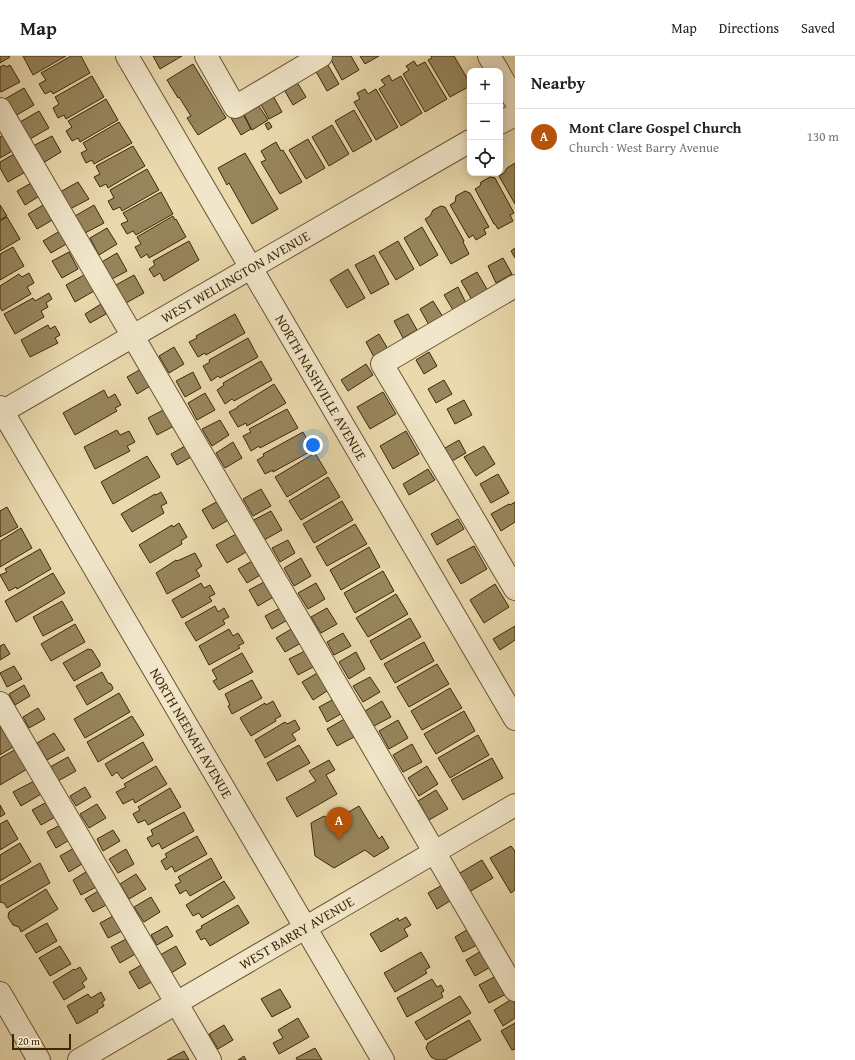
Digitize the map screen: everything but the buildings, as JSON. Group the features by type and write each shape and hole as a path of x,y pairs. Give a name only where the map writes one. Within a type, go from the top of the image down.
{"street":[{"name":"NORTH NASHVILLE AVENUE","path":"127,56 515,719"},
{"path":"206,56 235,107 321,56"},
{"path":"489,56 496,68"},
{"path":"503,80 515,100"},
{"path":"0,109 515,990"},
{"path":"503,121 515,114"},
{"name":"WEST WELLINGTON AVENUE","path":"1,410 133,336 467,142"},
{"path":"515,286 382,364 515,589"},
{"name":"NORTH NEENAH AVENUE","path":"1,410 383,1060"},
{"path":"0,703 210,1060"},
{"name":"WEST BARRY AVENUE","path":"79,1060 515,805"},
{"path":"0,994 39,1060"}],"place":[{"name":"Mont Clare Gospel Church","path":"339,840"}]}
